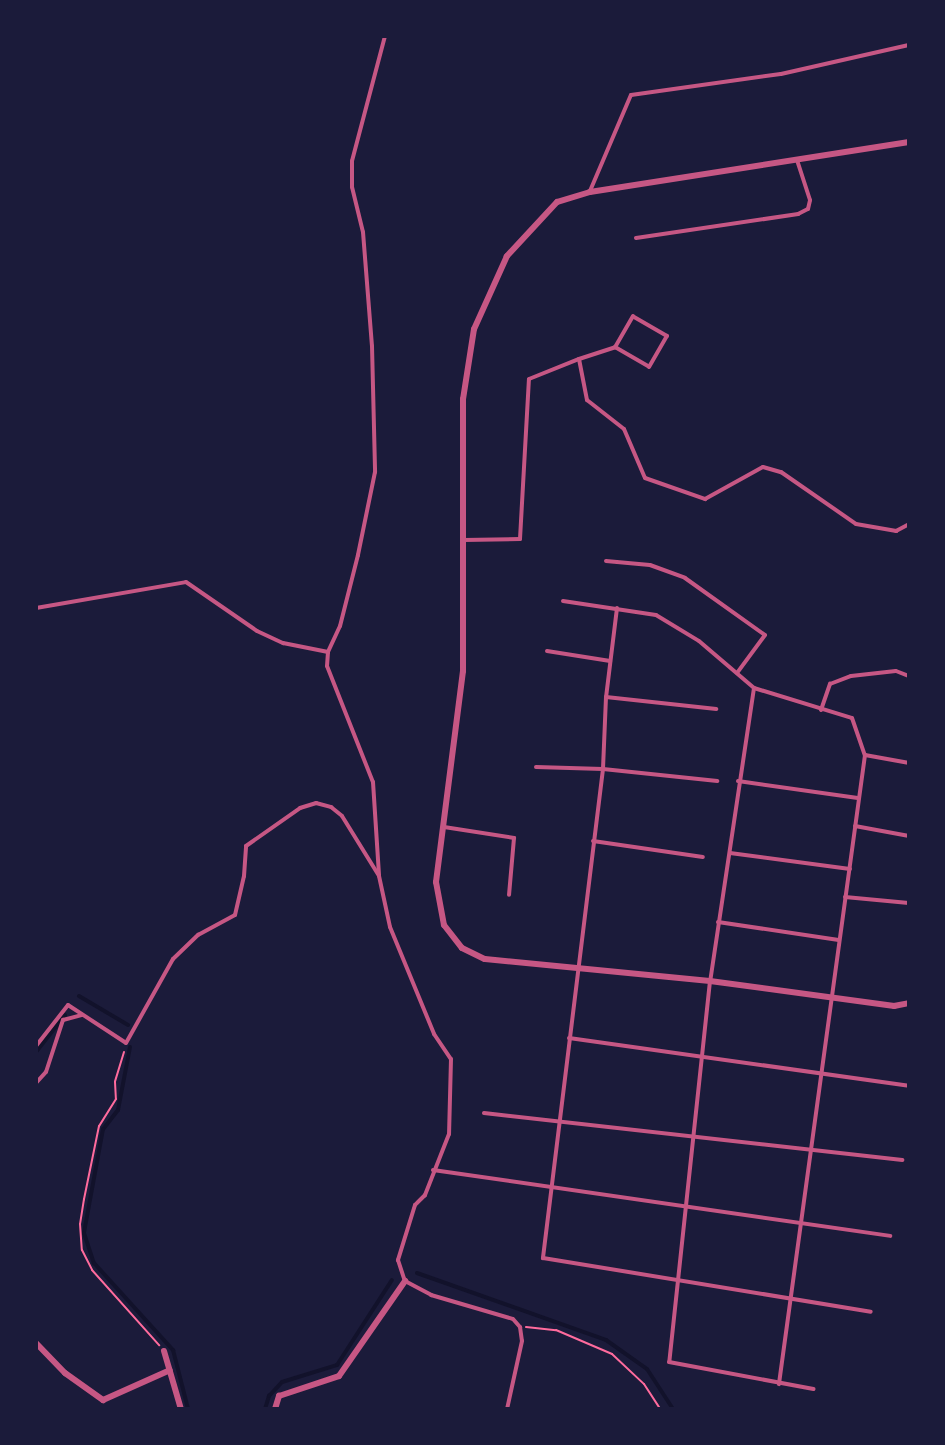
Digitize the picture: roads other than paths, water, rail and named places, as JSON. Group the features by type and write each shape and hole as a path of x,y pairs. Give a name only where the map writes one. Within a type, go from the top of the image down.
{"street":[{"path":"909,142 590,192 557,202 507,256 474,329 464,399 464,671 436,882 444,925 462,948 484,958 710,981 894,1006 909,1003"},
{"path":"275,1409 279,1396 339,1376 405,1281"},
{"path":"36,1343 65,1373 103,1400 171,1370"},
{"path":"164,1351 181,1409"}],"lane":[{"path":"385,36 352,161 352,187 363,232 372,346 375,472 340,626 328,652 327,666 373,782 379,876 401,956 434,1034 451,1059 449,1134 401,1246 398,1260 405,1281 431,1295 513,1319 520,1327 522,1341 507,1409"},
{"path":"590,192 631,95 781,74 909,45"},
{"path":"636,238 798,214 808,209 810,200 797,160"},
{"path":"464,540 520,539 529,379 615,347 633,316 667,336 649,367 615,347"},
{"path":"579,359 587,400 624,429 645,478 705,499 763,467 791,478 832,511 856,524 896,531 909,524"},
{"path":"606,561 650,565 685,578 765,635 737,674"},
{"path":"36,608 186,582 257,631 284,643 328,652"},
{"path":"563,601 656,615 699,641 754,688 852,718 865,755 779,1384"},
{"path":"617,608 606,697 603,769 576,968 543,1258 677,1282 871,1312"},
{"path":"547,651 610,661"},
{"path":"821,710 830,684 851,676 896,671 909,676"},
{"path":"754,688 738,781 730,853 710,981 669,1362 813,1389"},
{"path":"606,697 716,709"},
{"path":"865,755 909,763"},
{"path":"536,767 603,769 717,781"},
{"path":"738,781 858,798"},
{"path":"36,1046 68,1005 126,1043 173,959 198,935 235,915 244,876 246,846 300,808 316,803 331,807 342,816 379,876"},
{"path":"855,826 909,836"},
{"path":"444,827 514,838 509,895"},
{"path":"593,841 704,857"},
{"path":"730,853 850,869"},
{"path":"845,897 909,903"},
{"path":"718,922 839,940"},
{"path":"36,1083 46,1072 63,1020 82,1015"},
{"path":"569,1038 909,1086"},
{"path":"484,1113 902,1160"},
{"path":"433,1170 890,1236"}],"waterway":[{"path":"79,996 128,1025"},
{"path":"36,1052 65,1015"},
{"path":"130,1047 118,1110 103,1129 84,1233 94,1263 173,1350 188,1409"},
{"path":"417,1273 606,1340 647,1369 673,1409"},
{"path":"265,1409 269,1396 282,1382 337,1365 392,1280"}]}
